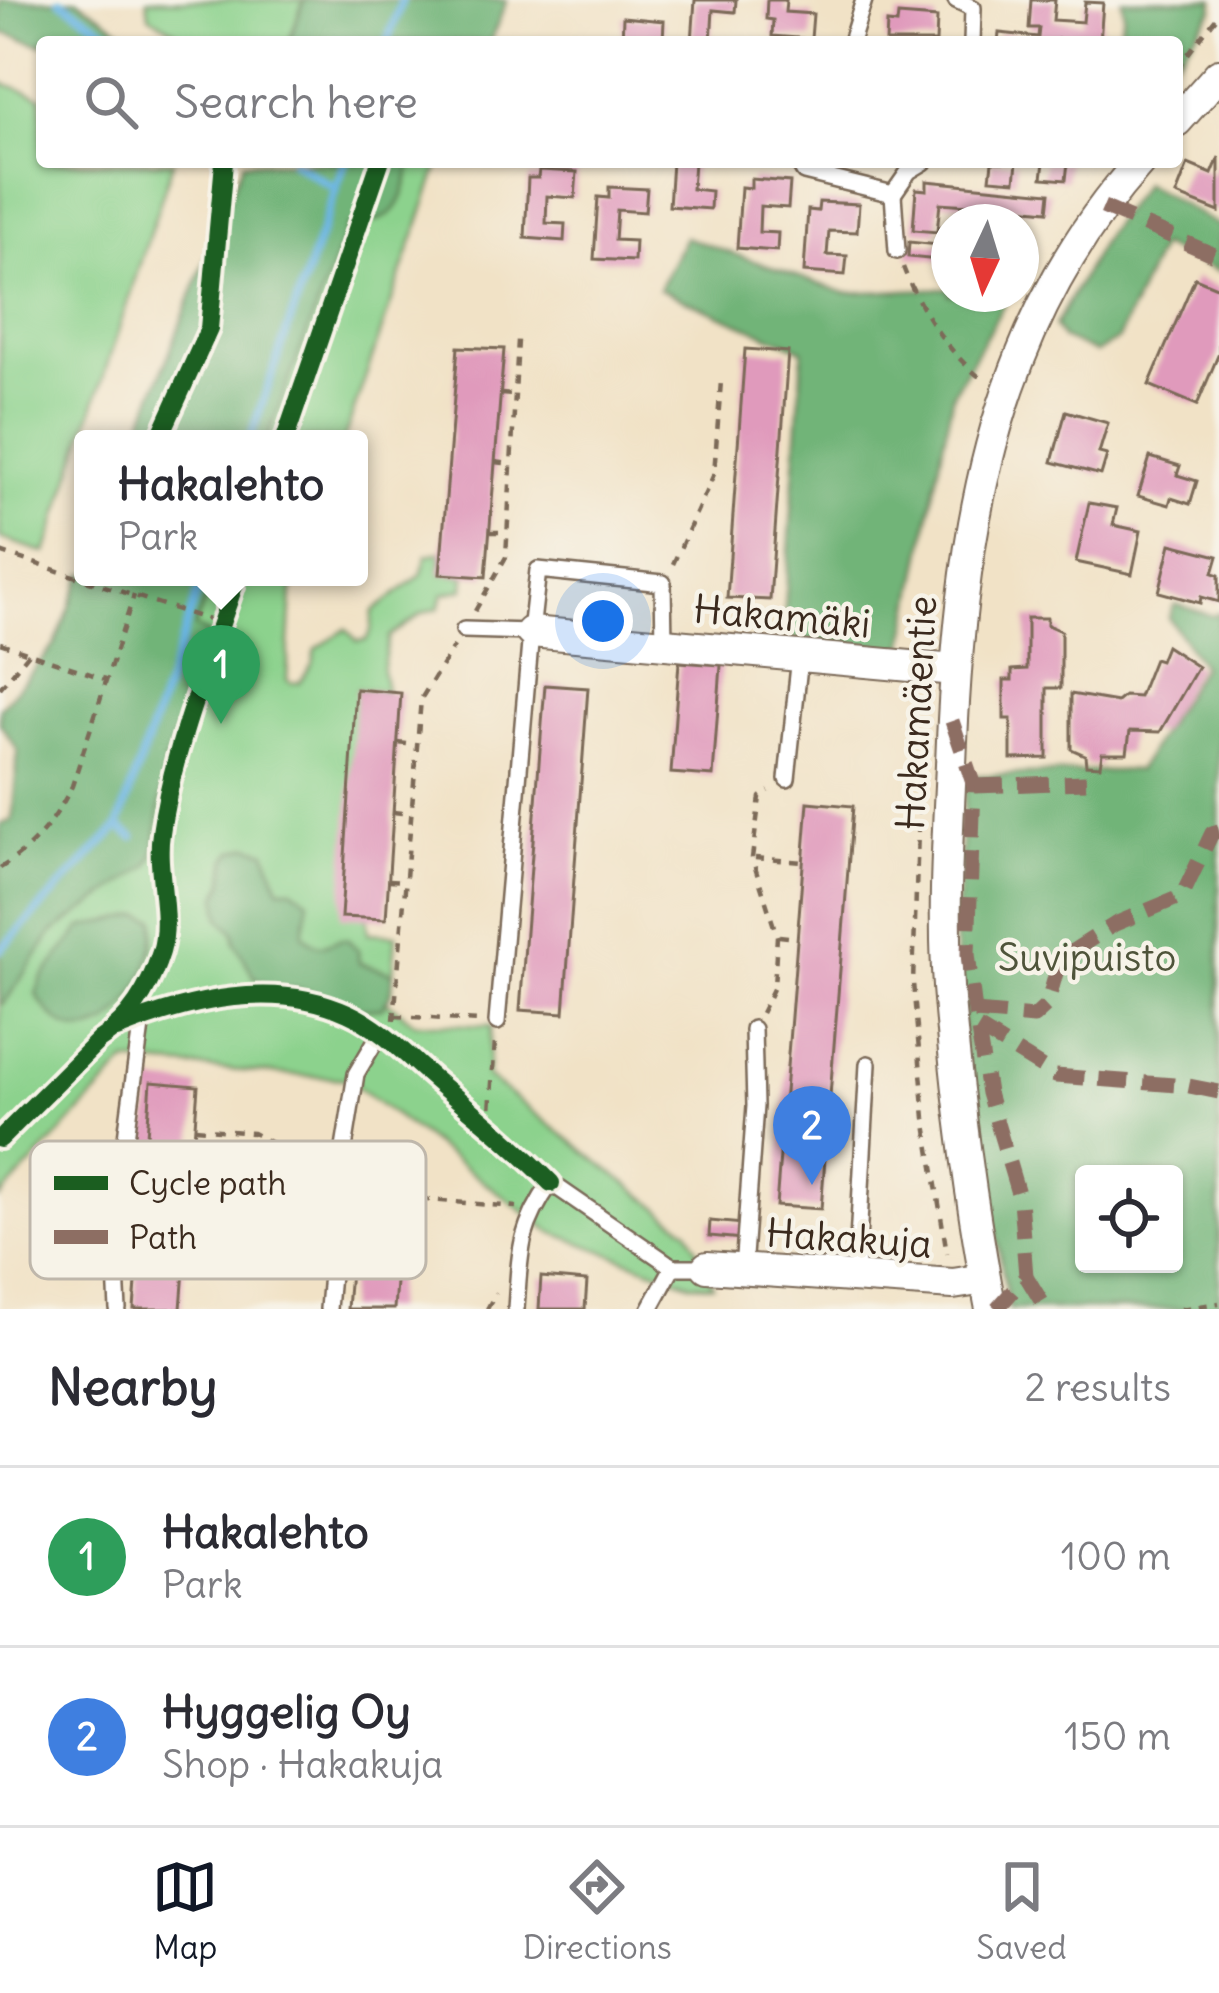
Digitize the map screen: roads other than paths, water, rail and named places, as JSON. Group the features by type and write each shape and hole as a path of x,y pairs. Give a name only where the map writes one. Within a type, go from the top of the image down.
{"street":[{"path":"1183,114 1219,74"},
{"name":"Hakamäentie","path":"988,1294 950,1010 946,888 964,573 976,496 1028,336 1058,277 1115,189 1134,168"},
{"name":"Hakamäki","path":"531,632 955,670"},
{"name":"Hakakuja","path":"707,1267 952,1284 988,1294"}],"lane":[{"path":"853,36 864,0"},
{"path":"956,0 973,8 972,36"},
{"path":"802,168 893,194"},
{"path":"897,251 893,194 912,168"},
{"path":"496,1022 538,570 663,584 664,644"},
{"path":"464,630 531,632"},
{"path":"787,778 800,656"},
{"path":"127,1141 142,1019"},
{"path":"743,1270 755,1106 753,1029"},
{"path":"345,1141 356,1074 385,1039"},
{"path":"856,1277 868,1064"},
{"path":"516,1309 521,1239 551,1183 674,1267 707,1267"},
{"path":"650,1309 674,1267"},
{"path":"116,1279 118,1309"},
{"path":"328,1309 331,1279"}],"waterway":[{"path":"60,0 114,36"},
{"path":"389,36 402,0"},
{"path":"303,168 335,188"},
{"path":"253,430 343,168"},
{"path":"0,950 118,827 200,586"},
{"path":"118,827 133,837"}],"place":[{"name":"Hakalehto","path":"221,724"},
{"name":"Hyggelig Oy","path":"812,1185"}],"park label":[{"name":"Suvipuisto","path":"1087,957"}]}
